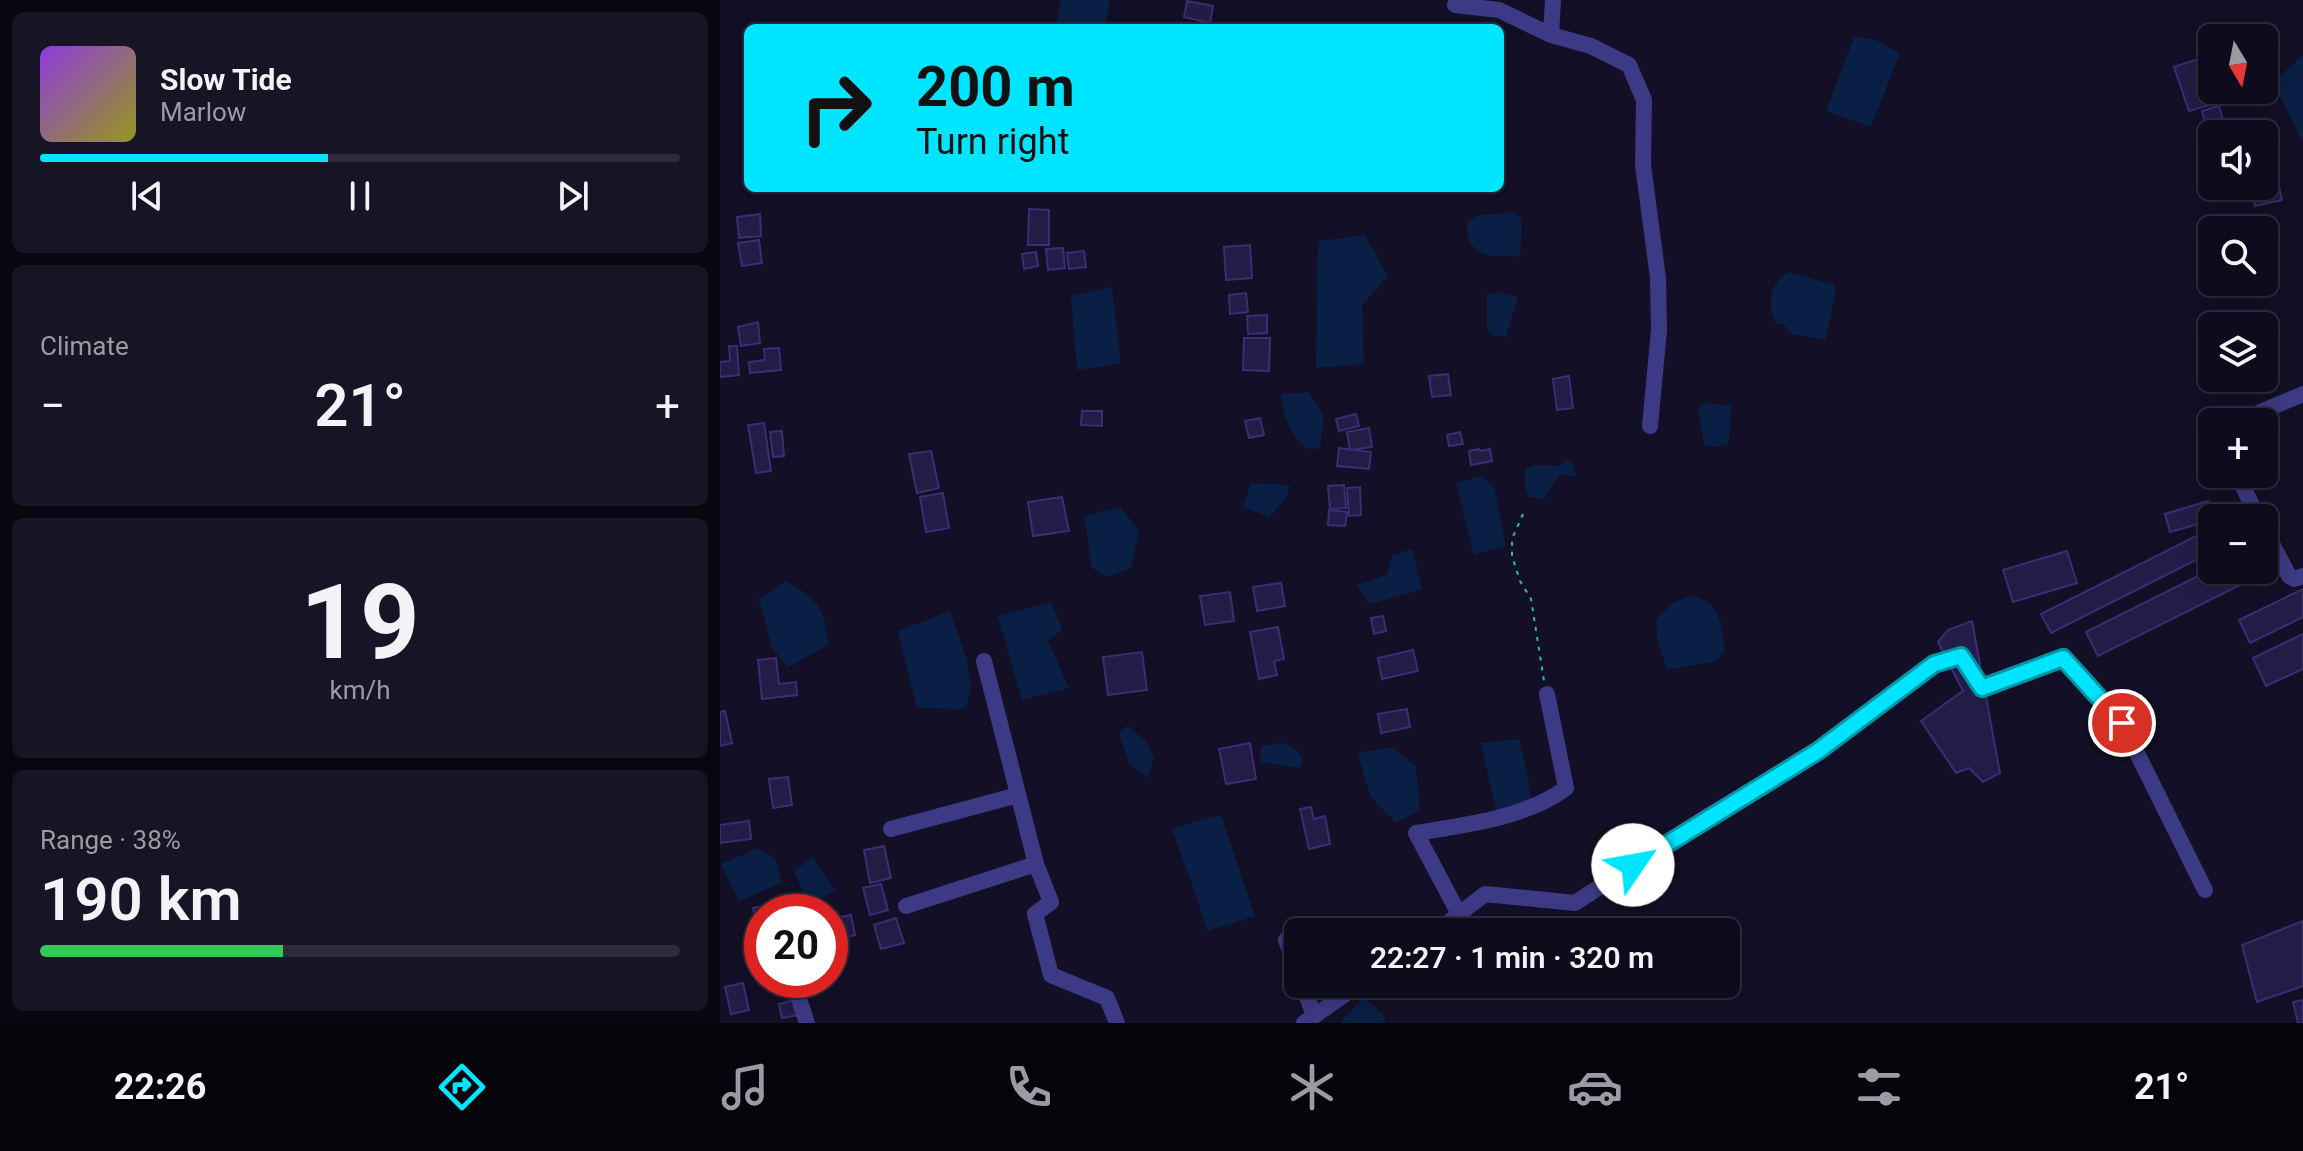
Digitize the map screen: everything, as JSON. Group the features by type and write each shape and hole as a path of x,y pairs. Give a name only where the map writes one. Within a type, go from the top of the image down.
{"street":[{"path":"1551,35 1553,0"},
{"path":"1455,5 1499,10 1551,35 1591,46 1629,65 1644,100 1643,165 1658,278 1659,330 1650,426"},
{"path":"2270,408 2303,394"},
{"path":"2278,555 2289,576 2294,579 2303,576"},
{"path":"1454,918 1485,894 1575,903 1705,818 1818,751 1934,664 1961,656 1982,688 2063,658 2122,723 2205,890"},
{"path":"984,661 1036,864 1051,902 1035,914 1051,975 1107,998 1117,1023"},
{"path":"1459,914 1416,833 1465,825 1546,803 1566,788 1547,694"},
{"path":"891,829 1018,795"},
{"path":"906,906 1036,864"},
{"path":"1305,998 1309,1019 1340,998"},
{"path":"800,1002 807,1023"}],"path":[{"path":"1523,514 1512,539 1512,556 1520,581 1531,599 1547,694"}],"water":[{"path":"1061,0 1109,0 1106,24 1056,24"},
{"path":"1854,37 1874,39 1900,53 1871,127 1826,111"},
{"path":"2303,55 2303,142 2278,93 2278,78"},
{"path":"1513,212 1522,219 1520,256 1482,253 1470,242 1467,222 1476,216"},
{"path":"1365,235 1388,276 1362,305 1364,364 1316,368 1318,241"},
{"path":"1789,272 1834,285 1836,292 1825,340 1788,333 1784,324 1777,324 1772,310 1772,295 1778,281"},
{"path":"1112,287 1121,363 1077,370 1071,296"},
{"path":"1499,292 1518,297 1506,337 1494,336 1487,329 1487,295"},
{"path":"1309,392 1324,416 1320,449 1305,448 1291,430 1283,409 1282,394"},
{"path":"1706,403 1731,406 1729,443 1715,447 1704,445 1698,408"},
{"path":"1566,459 1573,463 1576,477 1560,474 1543,499 1529,497 1524,482 1526,469 1535,465 1560,466"},
{"path":"1482,476 1494,487 1506,546 1474,555 1456,483"},
{"path":"1251,483 1290,485 1287,497 1269,517 1243,507"},
{"path":"1121,507 1139,531 1131,568 1106,577 1092,568 1084,516"},
{"path":"1412,549 1422,589 1370,604 1356,585 1387,575 1392,555"},
{"path":"786,581 818,606 828,645 788,667 772,648 759,599"},
{"path":"1690,596 1700,598 1713,607 1720,622 1725,650 1715,662 1667,670 1657,638 1656,619 1671,604"},
{"path":"1051,602 1062,629 1048,641 1069,688 1022,700 998,616"},
{"path":"950,611 967,661 971,687 969,699 963,709 917,708 898,631"},
{"path":"1127,726 1146,741 1154,759 1148,777 1129,764 1119,732"},
{"path":"1520,739 1533,806 1497,815 1481,743"},
{"path":"1284,743 1298,751 1303,761 1299,768 1260,762 1261,746"},
{"path":"1393,747 1416,767 1420,810 1396,823 1370,796 1358,753"},
{"path":"1221,815 1255,916 1208,931 1172,828"},
{"path":"758,848 776,860 782,883 756,894 744,894 744,899 739,901 721,864"},
{"path":"813,857 836,892 804,894 794,871"},
{"path":"1364,998 1382,1013 1386,1023 1340,1023"}],"building":[{"path":"1187,1 1213,6 1210,23 1184,17"},
{"path":"2198,59 2198,104 2213,104 2189,111 2174,67"},
{"path":"2219,106 2223,120 2204,120 2202,111"},
{"path":"2278,182 2282,200 2255,206 2254,200 2278,200"},
{"path":"1029,209 1049,210 1049,245 1028,245"},
{"path":"760,214 761,236 739,238 737,217"},
{"path":"759,240 762,263 742,266 738,243"},
{"path":"1250,245 1252,278 1226,280 1224,247"},
{"path":"1063,248 1065,268 1048,270 1046,249"},
{"path":"1084,251 1086,267 1069,269 1067,253"},
{"path":"1036,252 1038,266 1024,269 1022,254"},
{"path":"1246,293 1248,312 1230,314 1229,295"},
{"path":"1267,315 1267,333 1248,334 1247,316"},
{"path":"758,322 760,343 741,346 738,327"},
{"path":"1244,338 1270,338 1269,371 1243,370"},
{"path":"729,346 737,346 739,375 720,377 720,362 730,361"},
{"path":"779,348 781,370 750,373 749,362 765,360 764,349"},
{"path":"1448,374 1451,395 1432,397 1429,376"},
{"path":"1569,376 1573,408 1557,410 1553,379"},
{"path":"1082,411 1102,411 1102,426 1081,425"},
{"path":"1356,414 1359,426 1339,431 1336,419"},
{"path":"1260,418 1264,435 1249,438 1245,421"},
{"path":"764,423 771,471 756,473 748,425"},
{"path":"1369,428 1372,447 1350,450 1347,432"},
{"path":"782,431 784,456 773,457 770,432"},
{"path":"1460,432 1463,444 1449,446 1447,435"},
{"path":"1339,448 1371,452 1369,469 1337,466"},
{"path":"1490,449 1492,461 1471,465 1469,451"},
{"path":"931,451 939,488 917,493 909,454"},
{"path":"1344,485 1346,508 1330,509 1328,486"},
{"path":"1360,487 1361,515 1349,516 1347,488"},
{"path":"943,493 949,528 926,532 920,497"},
{"path":"1062,497 1069,531 1033,536 1028,502"},
{"path":"2198,504 2198,524 2170,532 2165,514"},
{"path":"1329,510 1347,512 1345,526 1328,525"},
{"path":"2198,535 2198,559 2051,633 2041,614"},
{"path":"2067,551 2077,583 2013,602 2003,570"},
{"path":"2198,576 2198,584 2242,584 2098,656 2086,632"},
{"path":"1281,583 1285,606 1257,611 1253,587"},
{"path":"2303,589 2303,617 2250,643 2239,620"},
{"path":"1230,592 1234,621 1205,625 1200,596"},
{"path":"1383,616 1386,631 1374,634 1371,618"},
{"path":"1972,621 2000,773 1983,782 1969,768 1956,773 1921,721 1963,691 1938,642 1948,630"},
{"path":"1278,627 1284,659 1274,661 1277,675 1259,679 1250,632"},
{"path":"2303,634 2303,669 2266,686 2253,658"},
{"path":"1413,650 1418,671 1382,679 1378,658"},
{"path":"1142,652 1147,690 1108,695 1103,657"},
{"path":"776,658 779,684 796,682 797,695 762,699 758,660"},
{"path":"1407,709 1410,727 1381,733 1378,714"},
{"path":"725,711 732,743 720,746 720,712"},
{"path":"1250,743 1256,779 1226,784 1219,749"},
{"path":"788,777 792,805 773,808 769,779"},
{"path":"1311,807 1314,819 1325,816 1330,844 1309,849 1300,809"},
{"path":"749,821 751,839 720,843 720,825"},
{"path":"884,846 891,878 870,883 864,850"},
{"path":"881,884 888,910 870,915 863,888"},
{"path":"851,915 855,935 848,937 848,916"},
{"path":"896,918 904,943 881,949 874,925"},
{"path":"2303,921 2303,986 2257,1002 2242,945"},
{"path":"743,983 749,1010 731,1014 725,987"},
{"path":"795,1000 798,1015 782,1018 779,1004"},
{"path":"2303,1000 2303,1023 2298,1023 2293,1002"}],"route":[{"path":"1633,865 1818,751 1934,664 1961,656 1982,688 2063,658 2122,723"}]}
